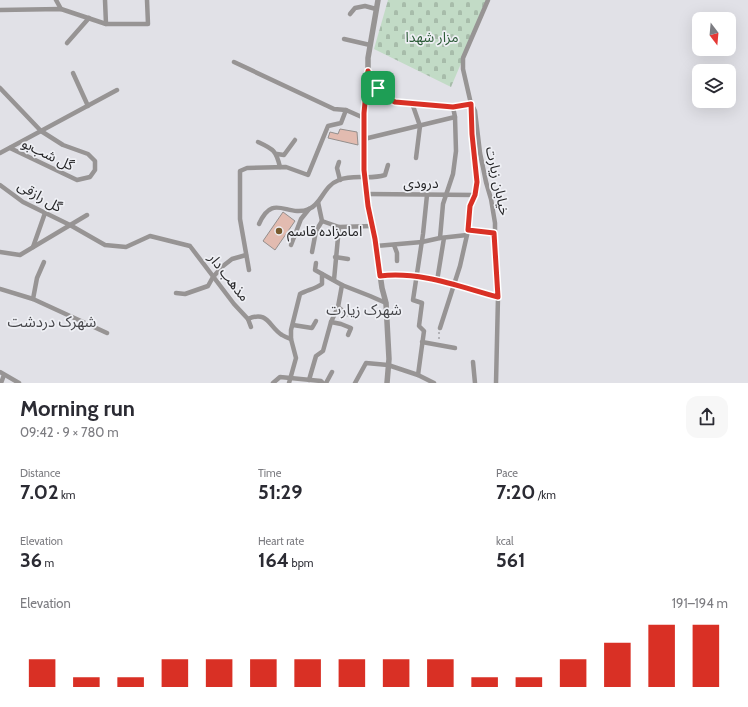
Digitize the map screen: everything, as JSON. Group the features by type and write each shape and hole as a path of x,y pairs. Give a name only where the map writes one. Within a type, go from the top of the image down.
{"street":[{"path":"56,0 61,9"},
{"path":"105,0 106,24"},
{"path":"0,10 61,9 106,24 148,24 147,0"},
{"path":"378,0 368,58 364,139 366,194 386,303 388,365 387,383"},
{"path":"440,328 460,266 467,233 470,206 475,195 477,182 472,134 471,104 463,69 463,58 488,0"},
{"path":"350,14 355,8 365,6 376,9"},
{"path":"67,43 89,18"},
{"path":"344,39 370,45"},
{"path":"234,62 334,109 346,110 364,118"},
{"path":"368,71 382,95 395,102 453,107 471,104"},
{"path":"73,73 88,106"},
{"path":"0,88 41,131"},
{"path":"0,153 116,90"},
{"path":"412,103 420,126 416,158"},
{"name":"خیابان زیارت","path":"471,104 475,111 480,153 495,223 494,233 498,297 496,383"},
{"path":"437,281 442,238 443,204 445,194 453,174 455,159 456,117 453,107"},
{"path":"248,270 240,219 240,170 247,168 286,167 308,175 328,126 340,123 346,110"},
{"path":"364,139 456,117"},
{"name":"گل شب‌بو","path":"10,148 77,180 90,177 95,170 95,161 88,154 62,145 41,131"},
{"path":"277,154 284,155 295,140"},
{"path":"258,142 272,148 277,154 280,167"},
{"path":"339,162 337,168 340,180"},
{"path":"291,245 301,219 309,209 318,202 330,185 340,180 351,178 378,178 385,175 388,165"},
{"name":"گل رازقی","path":"0,185 23,202 70,225 105,245 126,247 150,236 190,246"},
{"name":"درودی","path":"366,194 475,195"},
{"path":"418,376 424,331 419,326 422,303 413,300 422,242 427,195"},
{"path":"312,252 316,231 322,221 318,202"},
{"path":"259,224 266,211 275,207 299,211 309,209"},
{"path":"33,247 45,214"},
{"path":"0,252 20,255 86,215"},
{"path":"322,221 339,227 372,226"},
{"path":"334,280 339,227"},
{"path":"376,246 422,242 467,233 494,233"},
{"path":"394,245 397,253 397,261"},
{"name":"مذهب دار","path":"190,246 234,304 248,318 255,316 266,318 282,335 291,339"},
{"path":"176,293 185,294 208,286 213,277 227,262 246,255"},
{"path":"335,257 348,259"},
{"path":"33,299 37,278 44,262"},
{"path":"316,262 315,270 342,285 386,303"},
{"path":"289,383 296,358 291,339 300,294 314,289 322,284 322,274"},
{"path":"380,276 393,274 417,276 498,297"},
{"path":"309,380 316,356 323,350 331,322 338,307 342,285"},
{"path":"0,289 33,299 107,333"},
{"path":"338,307 348,314"},
{"path":"248,318 251,327"},
{"path":"293,325 312,328 316,321"},
{"path":"331,322 350,328 348,335"},
{"path":"422,342 455,348"},
{"path":"472,362 475,383"},
{"path":"355,383 366,363 388,365 434,383"},
{"path":"326,383 332,372"},
{"path":"1,383 2,374 19,383"},
{"path":"273,383 280,377 323,383"}],"path":[{"path":"438,345 440,328"}],"green space":[{"name":"مزار شهدا","path":"388,0 488,0 451,87 374,49"}],"building":[{"path":"340,129 357,132 358,145 328,138 330,132 338,134"},
{"name":"امامزاده قاسم","path":"283,212 295,221 275,250 263,241"}],"place":[{"name":"امامزاده قاسم","path":"279,231"}],"district":[{"name":"شهرک زیارت","path":"364,310"},
{"name":"شهرک دردشت","path":"52,322"}],"route":[{"path":"368,71 378,88 382,95 395,102 453,107 471,104 473,154 477,182 475,195 470,206 468,230 494,233 496,241 495,265 498,297 417,276 393,274 380,276 375,239 368,206 364,170 364,113 368,71"}]}
